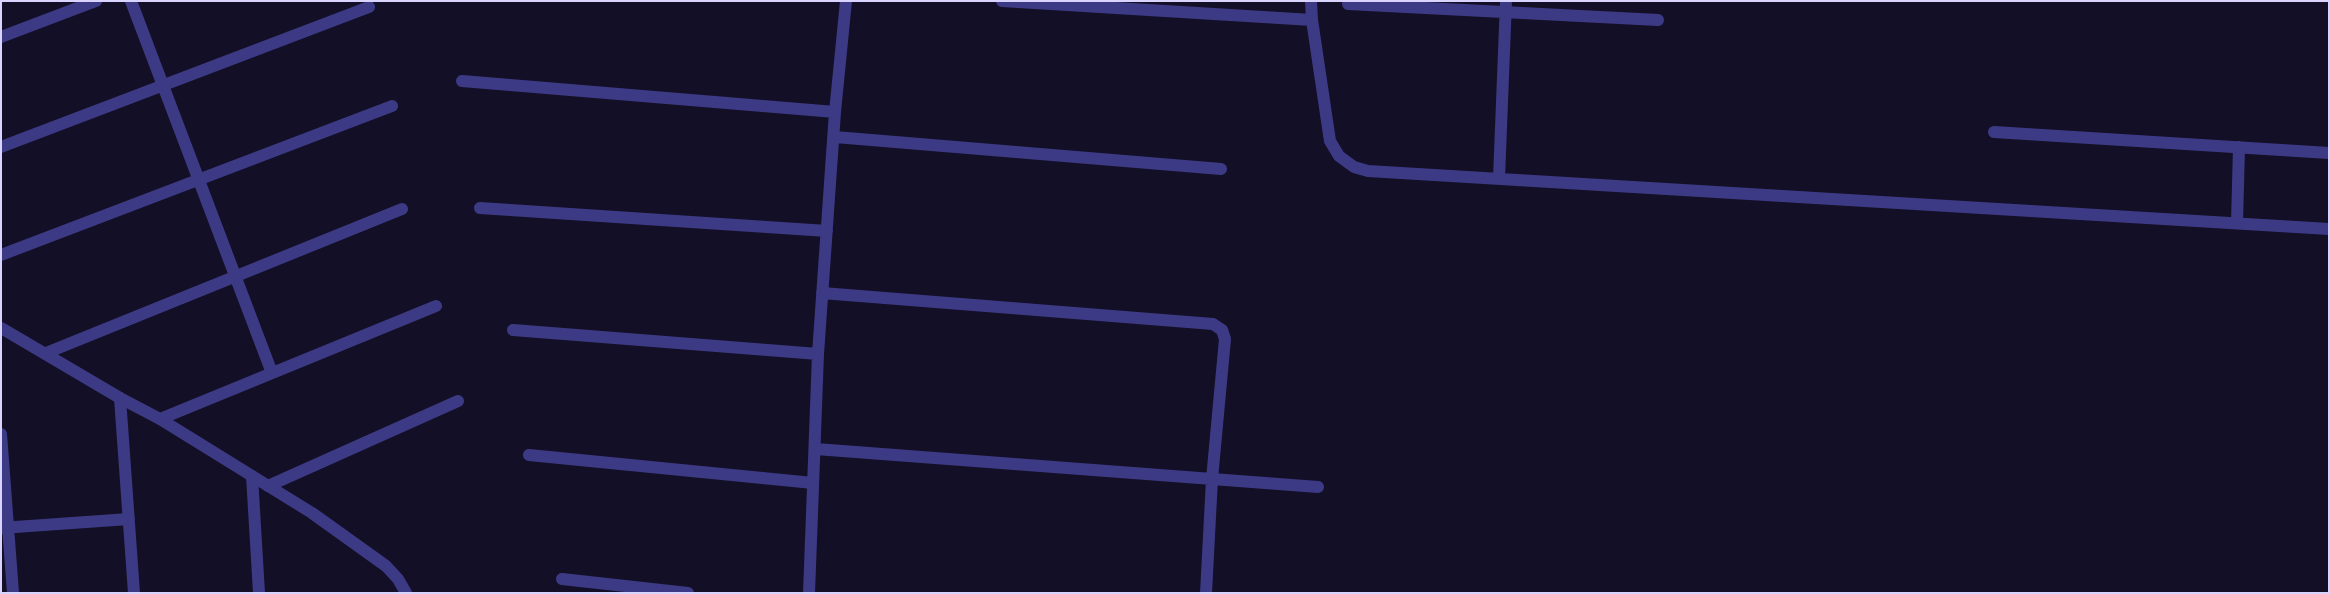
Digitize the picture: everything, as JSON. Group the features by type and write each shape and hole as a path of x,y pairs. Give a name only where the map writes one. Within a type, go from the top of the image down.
{"street":[{"path":"1,37 96,1"},
{"path":"131,1 272,373"},
{"path":"809,593 816,449 818,354 835,137 835,112 846,1"},
{"path":"1002,1 1312,20"},
{"path":"1311,1 1312,20 1330,141 1339,156 1354,167 1368,171 2329,229"},
{"path":"1348,4 1506,7 1658,20"},
{"path":"1499,178 1506,7"},
{"path":"1,147 369,8"},
{"path":"462,81 835,112"},
{"path":"1,255 392,106"},
{"path":"1994,132 2329,153"},
{"path":"835,137 1222,169"},
{"path":"2237,223 2239,147"},
{"path":"480,208 827,231"},
{"path":"46,353 402,209"},
{"path":"822,293 1213,324 1222,330 1225,339 1212,479 1206,593"},
{"path":"160,419 436,306"},
{"path":"1,328 120,398 160,419 312,513 386,566 406,593"},
{"path":"513,330 818,354"},
{"path":"120,398 134,593"},
{"path":"268,486 458,400"},
{"path":"1,434 5,528 13,593"},
{"path":"816,449 1318,487"},
{"path":"529,455 813,483"},
{"path":"252,476 259,593"},
{"path":"5,528 129,518"},
{"path":"562,579 688,593"}]}
